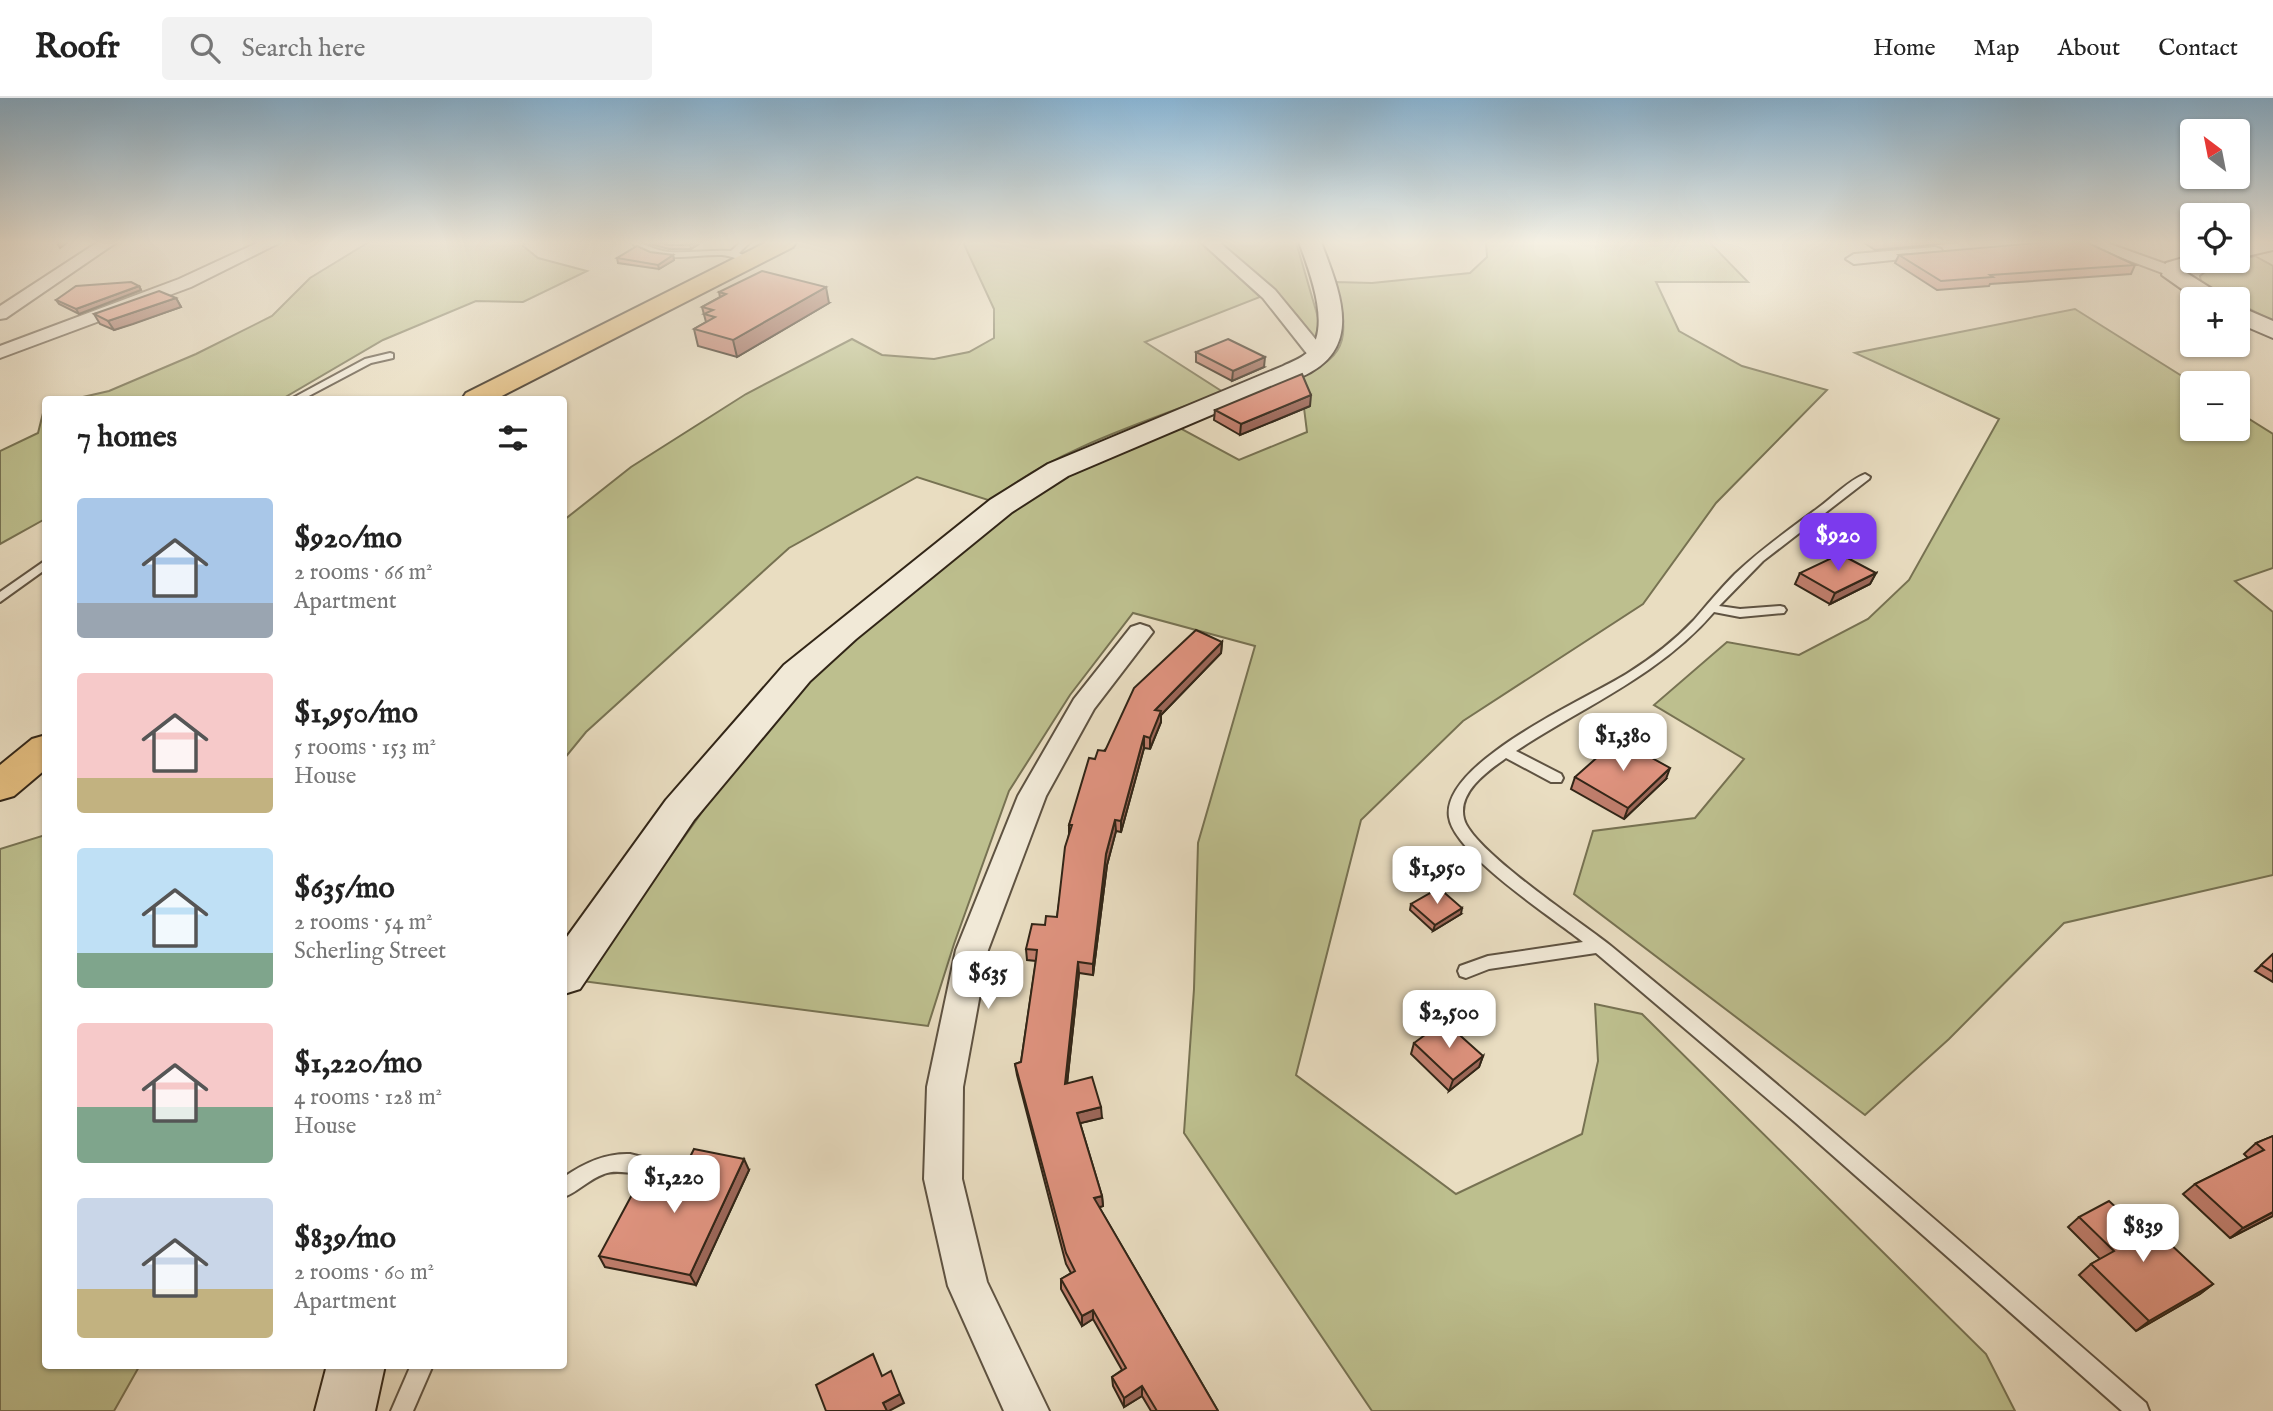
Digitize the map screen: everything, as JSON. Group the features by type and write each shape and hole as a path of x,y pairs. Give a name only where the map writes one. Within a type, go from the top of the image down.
{"main road":[{"path":"480,396 650,303"},
{"path":"0,786 42,751"}],"street":[{"path":"0,314 16,303"},
{"path":"0,352 131,303"},
{"path":"1276,303 1319,356"},
{"path":"567,972 680,810 797,673 1001,506 1032,485 1058,470 1255,387 1319,356 1328,338 1331,320 1327,303"},
{"path":"2250,319 2273,331"},
{"path":"1027,1411 968,1286 943,1179 944,1087 972,950 1032,796 1083,705 1140,632"},
{"path":"345,1411 355,1369"}],"lane":[{"path":"302,396 368,361 390,356"},
{"path":"1865,477 1748,568 1709,608 1692,630 1643,670 1539,729 1467,782 1458,800 1456,820 1468,841 1486,857 1600,946 1862,1167 2138,1411"},
{"path":"0,598 42,566"},
{"path":"1709,608 1740,614 1780,610"},
{"path":"1507,752 1556,778"},
{"path":"1466,971 1488,963 1600,946"},
{"path":"567,1186 587,1172 610,1162 623,1160 643,1165"},
{"path":"402,1411 420,1369"}],"green space":[{"path":"285,303 471,303 383,340 287,396 87,396 109,391 196,354 272,316"},
{"path":"991,303 1244,303 1145,342 1223,392 1071,452 1015,483 991,501 917,477 789,548 586,732 567,755 567,518 631,467 746,394 852,339 882,355 934,359 969,352 994,338 994,309"},
{"path":"1286,303 1314,303 1319,321 1315,340 1305,326"},
{"path":"1340,303 1666,303 1679,331 1742,366 1827,390 1716,503 1643,604 1463,721 1361,820 1296,1075 1456,1194 1582,1134 1598,1061 1595,1004 1642,1014 1986,1354 2015,1411 1372,1411 1184,1133 1194,989 1198,843 1255,646 1133,613 1070,695 1009,791 954,944 928,1026 582,981 707,805 772,722 818,672 891,609 1041,488 1180,428 1239,460 1307,432 1300,376 1317,368 1338,350 1342,340"},
{"path":"2250,303 2273,303 2273,321 2250,309"},
{"path":"2075,309 2180,375 2180,441 2250,441 2250,420 2273,434 2273,568 2235,581 2273,612 2273,875 2064,923 1949,1039 1865,1115 1574,894 1593,831 1695,818 1744,759 1654,705 1727,642 1799,655 1868,619 1909,580 1999,419 1855,353"},
{"path":"42,417 42,521 0,544 0,451 38,433"},
{"path":"42,836 42,1369 138,1369 114,1411 0,1411 0,849"}],"building":[{"path":"63,303 92,303 76,309"},
{"path":"124,303 160,303 108,321 94,314"},
{"path":"709,303 797,303 733,340 694,329 715,317 704,314 713,310 702,307"},
{"path":"1228,339 1265,357 1233,371 1196,352"},
{"path":"1302,374 1311,395 1241,424 1215,410"},
{"path":"1840,554 1876,573 1835,593 1800,573"},
{"path":"1196,630 1222,642 1155,710 1161,711 1150,738 1144,736 1121,821 1115,820 1106,854 1093,964 1078,962 1065,1084 1092,1077 1101,1107 1077,1113 1102,1196 1094,1198 1218,1411 1157,1411 1142,1386 1124,1398 1112,1377 1126,1368 1093,1310 1082,1316 1061,1279 1075,1271 1066,1253 1015,1064 1021,1062 1036,959 1037,950 1026,949 1032,924 1045,925 1046,916 1057,917 1065,847 1072,825 1069,825 1089,758 1095,759 1098,750 1105,751 1134,688"},
{"path":"1618,739 1670,768 1628,808 1575,777"},
{"path":"1439,888 1462,908 1435,925 1411,904"},
{"path":"2273,954 2273,972 2261,965"},
{"path":"1444,1021 1483,1056 1453,1080 1414,1043"},
{"path":"2273,1136 2273,1212 2243,1228 2195,1184 2264,1150 2256,1143"},
{"path":"694,1149 744,1159 690,1275 599,1256 641,1178 676,1185"},
{"path":"2109,1201 2143,1232 2152,1227 2213,1284 2149,1321 2091,1264 2114,1251 2079,1217"},
{"path":"873,1354 882,1376 891,1371 900,1394 883,1403 887,1411 826,1411 816,1385"}]}
